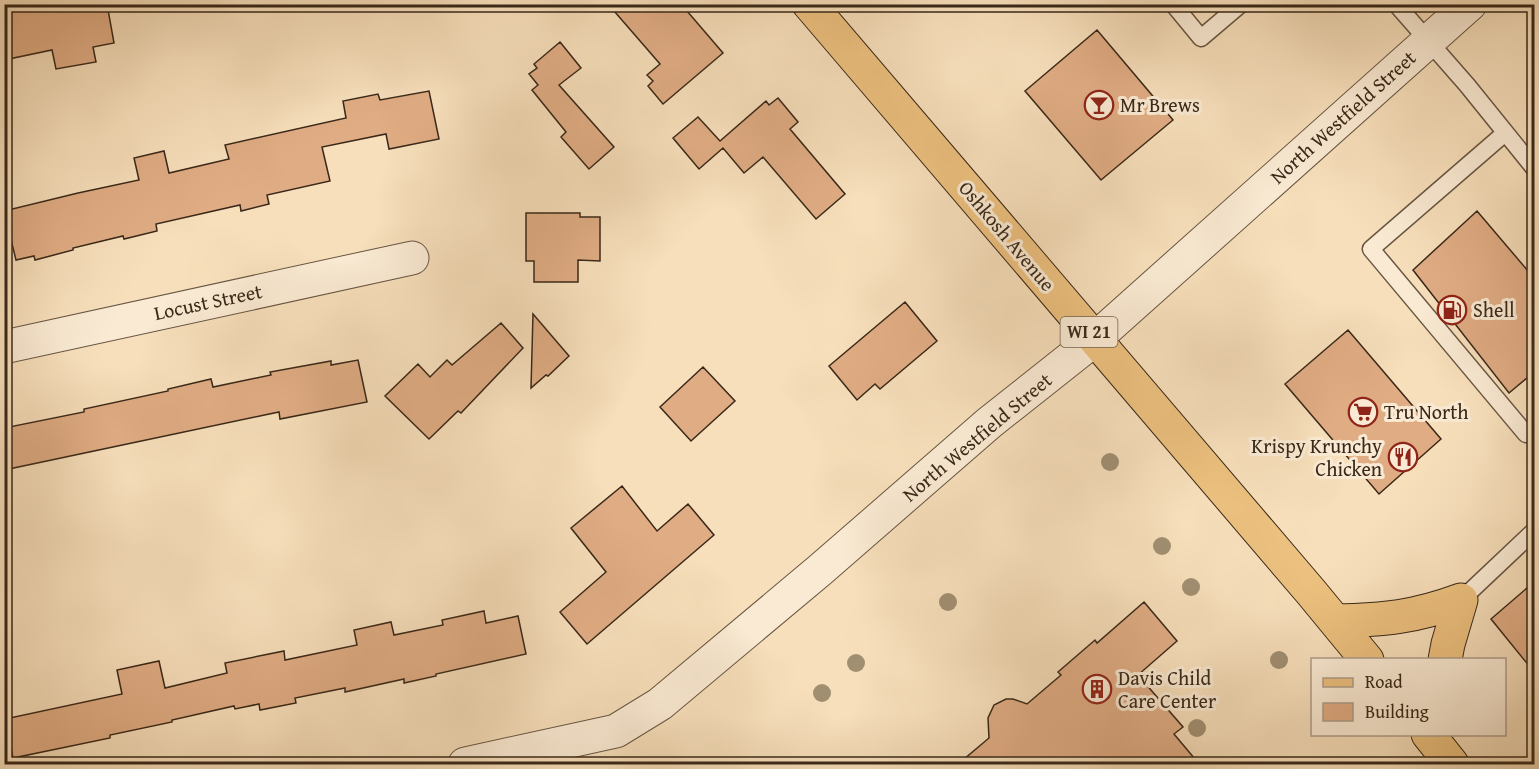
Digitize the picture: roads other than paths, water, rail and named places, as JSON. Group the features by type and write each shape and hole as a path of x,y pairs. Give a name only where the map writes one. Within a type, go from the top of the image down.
{"main road":[{"name":"Oshkosh Avenue","path":"809,4 1365,658"},
{"path":"1336,621 1394,619 1421,614 1461,600"},
{"path":"1445,658 1461,600"}],"street":[{"name":"North Westfield Street","path":"465,765 616,731 660,704 820,570 989,423 1095,339 1470,4"},
{"name":"Locust Street","path":"4,347 412,258"}],"lane":[{"path":"1173,4 1201,38 1241,4"},
{"path":"1396,4 1467,85 1534,168"},
{"path":"1505,133 1371,249 1526,434 1534,428"},
{"path":"1461,600 1534,531"}],"place":[{"name":"Mr Brews","path":"1099,105"},
{"name":"Shell","path":"1452,310"},
{"name":"Tru North","path":"1363,412"},
{"name":"Krispy Krunchy Chicken","path":"1403,457"},
{"name":"Davis Child Care Center","path":"1097,689"}]}
